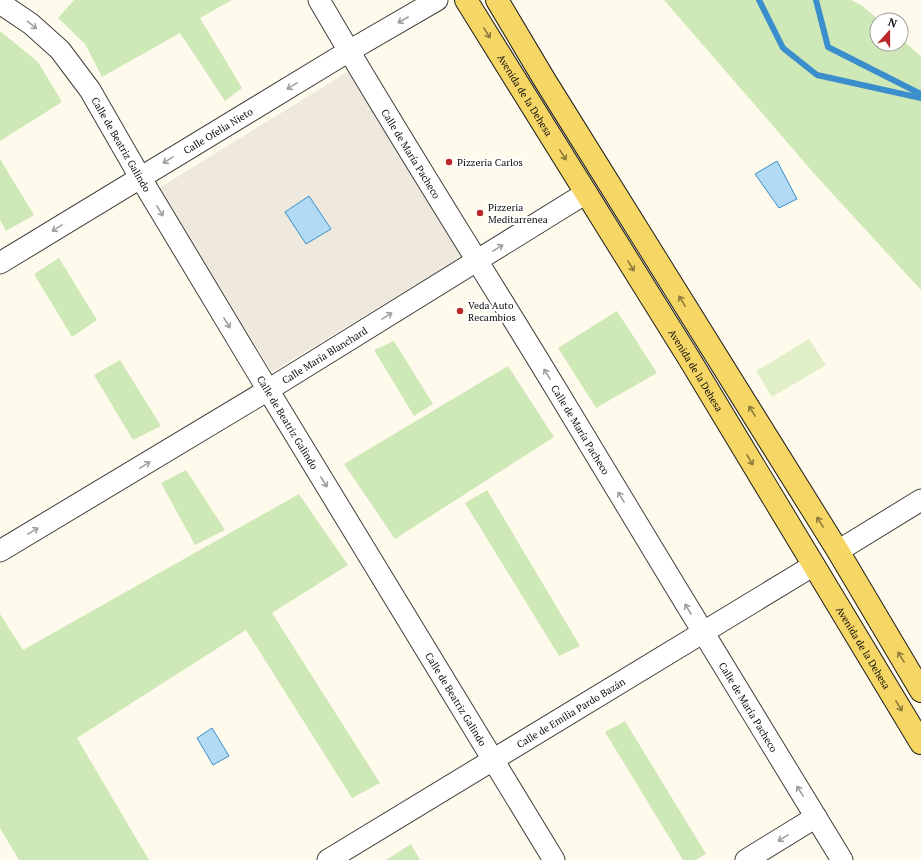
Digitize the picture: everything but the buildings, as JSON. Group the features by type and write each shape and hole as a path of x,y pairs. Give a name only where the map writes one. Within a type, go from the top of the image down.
{"main road":[{"name":"Avenida de la Dehesa","path":"466,0 814,565 921,743"},
{"path":"497,0 544,79 838,551 921,691"}],"street":[{"name":"Calle de María Pacheco","path":"319,0 842,860"},
{"name":"Calle Ofelia Nieto","path":"0,263 349,51 437,0"},
{"name":"Calle de Beatriz Galindo","path":"0,3 32,24 60,50 90,90 140,178 554,860"},
{"name":"Calle María Blanchard","path":"0,552 268,390 586,193"},
{"path":"838,551 921,500"},
{"name":"Calle de Emilia Pardo Bazán","path":"328,860 814,565"},
{"path":"746,860 816,817"}],"green space":[{"path":"74,0 232,0 200,18 242,88 225,101 180,33 102,77 85,44 58,18"},
{"path":"664,0 851,0 861,5 869,12 869,52 909,52 909,46 921,56 921,290 818,178"},
{"path":"0,31 38,62 62,102 0,141"},
{"path":"0,159 34,215 6,231 0,220"},
{"path":"59,258 97,320 72,337 34,274"},
{"path":"617,311 657,373 596,408 558,348"},
{"path":"809,339 826,365 772,397 756,371"},
{"path":"394,341 433,404 414,416 374,350"},
{"path":"120,360 161,426 133,440 94,375"},
{"path":"508,366 554,437 395,539 344,464"},
{"path":"186,470 225,530 195,545 161,483"},
{"path":"487,490 580,646 559,656 465,503"},
{"path":"299,494 348,565 272,613 380,783 352,798 246,630 77,738 149,860 19,860 0,828 0,614 23,650"},
{"path":"625,721 706,854 695,860 683,860 605,732"},
{"path":"411,844 420,860 386,860"}],"shaded area":[{"path":"349,71 463,256 272,372 159,188"}],"water":[{"path":"777,161 797,199 779,208 755,174"},
{"path":"309,196 331,229 306,244 285,212"},
{"path":"212,728 229,756 213,765 197,738"}],"waterway":[{"path":"759,0 783,48 817,75 921,98"},
{"path":"816,0 828,47 921,94"}],"place":[{"name":"Pizzeria Carlos","path":"449,162"},
{"name":"Pizzeria Meditarrenea","path":"480,213"},
{"name":"Veda Auto Recambios","path":"460,311"}]}
